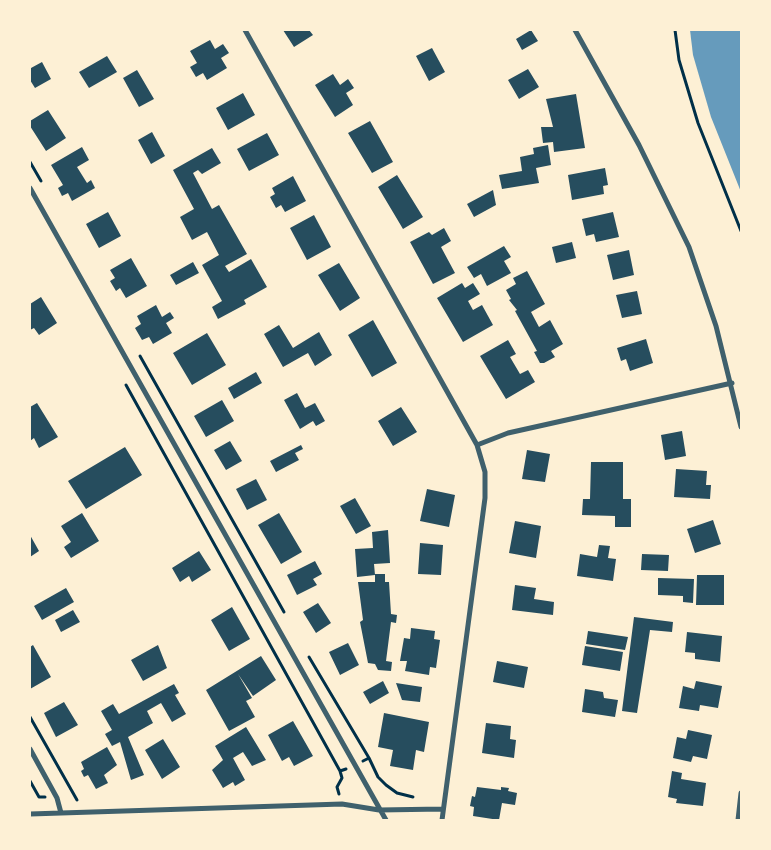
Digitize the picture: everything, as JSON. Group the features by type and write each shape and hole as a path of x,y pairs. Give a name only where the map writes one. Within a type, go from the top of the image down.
{"street":[{"path":"246,30 477,445 485,472 484,498 442,820"},
{"path":"575,30 639,145 678,221 713,318 732,383 741,427"},
{"path":"30,188 386,820"},
{"path":"477,445 508,433 732,383"},
{"path":"30,749 57,798 61,813"},
{"path":"738,820 741,793"},
{"path":"30,814 342,804 379,810 443,809"},
{"path":"379,810 380,820"}],"path":[{"path":"675,30 679,60 698,123 741,230"},
{"path":"30,162 44,188"},
{"path":"137,351 288,620"},
{"path":"122,378 340,771 369,758"},
{"path":"308,654 369,758 378,777 397,793 413,798 420,809"},
{"path":"30,717 77,800"}],"water":[{"path":"690,30 741,30 741,192 711,117 693,55"}],"building":[{"path":"283,30 309,30 313,35 294,47"},
{"path":"531,30 538,41 522,50 516,39"},
{"path":"210,40 215,49 223,44 229,53 221,58 227,68 207,80 203,73 196,77 190,67 197,63 190,51"},
{"path":"432,48 445,72 429,81 416,56"},
{"path":"107,56 117,72 89,88 79,72"},
{"path":"42,62 51,79 35,88 30,80 31,68"},
{"path":"528,69 539,87 519,99 508,80"},
{"path":"137,70 154,99 139,107 123,78"},
{"path":"333,74 340,85 348,79 354,88 346,93 353,105 335,117 315,85"},
{"path":"243,93 255,115 228,130 216,108"},
{"path":"576,94 585,148 554,152 553,142 543,143 541,127 553,127 546,99"},
{"path":"48,110 66,138 46,151 30,126 30,121"},
{"path":"370,121 393,162 372,173 348,133"},
{"path":"152,132 165,156 151,164 138,140"},
{"path":"267,133 279,155 249,171 237,149"},
{"path":"548,145 551,165 536,168 539,183 502,189 499,175 522,171 520,157 534,154 533,148"},
{"path":"82,147 89,160 77,167 87,183 91,180 95,188 72,201 68,193 62,196 58,188 63,185 51,165"},
{"path":"212,148 221,163 202,174 198,170 193,173 212,209 219,205 247,254 225,266 229,272 251,259 267,287 244,300 246,304 218,319 212,307 222,301 202,265 219,255 207,232 192,240 180,217 194,209 173,170"},
{"path":"605,168 608,185 603,186 604,194 572,200 568,175"},
{"path":"397,175 423,217 403,229 378,187"},
{"path":"293,176 306,201 285,212 281,205 276,208 270,197 275,194 272,188"},
{"path":"493,190 496,205 474,217 467,204"},
{"path":"108,212 121,236 99,248 86,224"},
{"path":"613,212 619,237 596,242 594,234 586,236 582,219"},
{"path":"314,215 331,247 307,260 290,228"},
{"path":"444,228 451,241 441,247 455,273 433,284 410,242 429,232 432,235"},
{"path":"572,242 576,258 556,263 552,247"},
{"path":"504,246 511,257 504,261 511,273 487,286 481,274 474,278 467,267"},
{"path":"629,250 634,275 613,280 607,255"},
{"path":"131,258 147,286 126,298 120,288 116,291 110,281 115,278 110,270"},
{"path":"193,262 199,273 176,285 170,275"},
{"path":"339,263 360,298 340,311 318,275"},
{"path":"527,271 545,304 531,312 539,327 550,320 563,344 551,351 555,357 544,363 540,363 534,352 537,351 515,311 517,310 509,300 511,299 506,290 516,284 513,278"},
{"path":"462,283 465,288 473,283 480,294 468,301 473,310 482,305 493,325 463,342 437,298"},
{"path":"637,291 642,314 622,318 616,295"},
{"path":"41,297 57,323 39,335 34,328 30,330 30,304"},
{"path":"156,305 162,317 170,312 174,318 166,323 172,333 153,344 149,337 142,340 135,328 141,324 137,316"},
{"path":"373,320 397,363 372,377 348,335"},
{"path":"279,325 293,348 319,332 332,355 315,366 308,353 283,367 264,334"},
{"path":"207,333 226,365 192,385 173,353"},
{"path":"646,339 653,363 630,371 626,359 621,361 617,348"},
{"path":"508,340 516,354 510,357 520,374 528,370 535,382 506,399 480,356"},
{"path":"256,372 262,383 234,399 228,388"},
{"path":"297,393 305,408 315,403 325,421 316,426 313,421 300,429 284,400"},
{"path":"222,400 234,421 206,437 194,416"},
{"path":"37,403 58,437 39,448 34,438 30,441 30,407"},
{"path":"401,407 417,432 393,446 378,421"},
{"path":"682,431 686,456 665,460 661,435"},
{"path":"230,441 242,461 226,470 214,450"},
{"path":"301,445 303,449 295,453 299,460 276,472 270,461"},
{"path":"125,447 142,475 86,509 68,481"},
{"path":"527,450 550,454 545,482 522,479"},
{"path":"591,462 623,462 623,499 631,499 631,527 615,527 615,516 582,515 583,499 590,499"},
{"path":"676,469 707,471 706,485 711,485 710,499 674,497"},
{"path":"256,479 267,500 247,510 236,489"},
{"path":"427,489 455,495 449,527 420,521"},
{"path":"355,498 371,526 356,534 340,506"},
{"path":"82,513 99,541 71,558 64,547 71,542 61,526"},
{"path":"279,513 302,552 281,564 258,525"},
{"path":"713,520 721,544 695,553 687,529"},
{"path":"515,521 541,526 536,558 509,553"},
{"path":"388,530 390,563 374,564 375,575 357,577 355,549 373,548 372,532"},
{"path":"30,535 39,551 30,557"},
{"path":"420,543 443,545 441,575 418,574"},
{"path":"599,545 610,546 608,558 616,559 613,581 577,576 580,554 597,557"},
{"path":"199,551 211,570 192,582 189,576 180,582 172,568"},
{"path":"642,554 669,555 668,571 641,570"},
{"path":"315,561 322,574 313,579 317,585 297,595 287,575"},
{"path":"375,574 385,574 385,582 389,582 391,614 397,615 396,623 391,622 386,661 392,662 391,671 378,670 375,664 368,663 360,622 363,620 358,582 375,582"},
{"path":"697,575 724,575 724,605 696,605"},
{"path":"658,578 694,579 693,603 683,602 683,596 658,595"},
{"path":"515,585 536,588 534,599 554,602 553,615 512,610"},
{"path":"66,588 74,602 42,620 34,606"},
{"path":"318,603 331,623 316,633 303,612"},
{"path":"232,607 250,639 229,651 211,620"},
{"path":"73,610 80,622 61,632 55,620"},
{"path":"634,617 673,622 672,632 650,630 637,713 622,711"},
{"path":"411,628 435,631 434,639 440,640 436,668 430,667 429,675 405,671 407,661 400,661 404,638 410,639"},
{"path":"588,631 628,637 625,650 586,644"},
{"path":"687,632 722,636 720,662 695,659 695,653 685,652"},
{"path":"348,643 359,665 340,675 329,652"},
{"path":"33,645 51,677 30,689 30,647"},
{"path":"158,645 167,668 143,681 131,660"},
{"path":"585,646 623,652 620,671 582,665"},
{"path":"261,656 276,680 253,696 238,674 252,698 246,701 255,717 229,731 206,690"},
{"path":"497,661 528,667 524,688 493,682"},
{"path":"383,681 389,693 370,704 363,692"},
{"path":"696,681 722,686 718,708 700,705 699,711 679,708 683,686 694,689"},
{"path":"396,683 422,687 420,702 402,700"},
{"path":"174,684 179,693 175,695 186,714 172,722 161,703 147,711 153,723 128,737 144,775 131,780 120,742 112,746 105,734 112,730 101,711 113,704 119,714"},
{"path":"585,689 603,692 604,698 618,700 615,717 582,712"},
{"path":"64,702 78,725 56,737 44,713"},
{"path":"384,713 429,722 424,752 416,750 413,770 390,766 393,750 378,747"},
{"path":"293,721 313,756 294,766 289,757 282,761 268,735"},
{"path":"486,723 511,726 510,739 516,740 514,758 482,753"},
{"path":"246,727 266,760 252,766 243,752 233,758 245,780 235,786 233,782 223,788 212,770 223,760 215,746"},
{"path":"688,730 712,735 707,759 693,756 691,762 673,758 677,737 686,739"},
{"path":"163,739 180,767 162,779 145,750"},
{"path":"107,747 117,765 104,775 108,783 96,789 88,775 84,777 81,771 84,769 81,762"},
{"path":"672,771 682,773 681,779 706,783 703,806 676,803 677,799 668,797"},
{"path":"477,787 501,790 501,787 509,788 508,791 517,793 515,805 502,803 499,820 473,816 474,807 470,806 472,796 475,797"}]}
